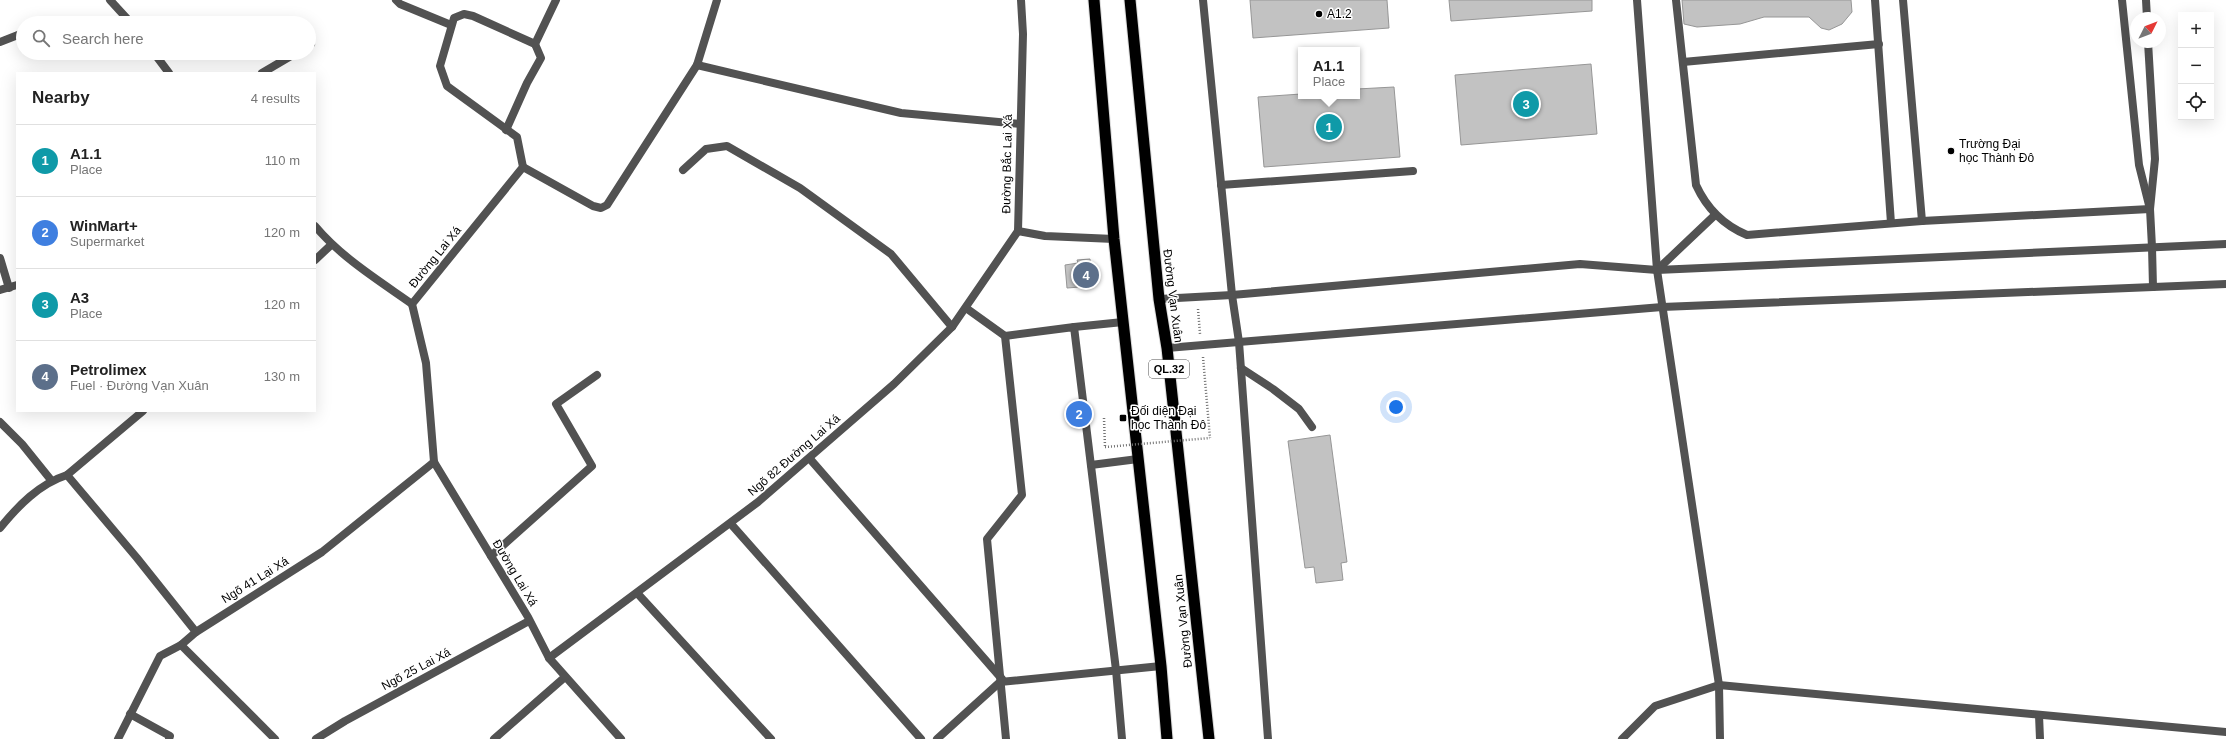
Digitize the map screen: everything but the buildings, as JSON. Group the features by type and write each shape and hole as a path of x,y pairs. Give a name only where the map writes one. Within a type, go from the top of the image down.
{"highway":[{"path":"1094,0 1114,239 1161,666 1166,739"},
{"name":"Đường Vạn Xuân","path":"1130,0 1159,299 1167,348 1209,739"}],"street":[{"path":"110,0 125,16"},
{"path":"396,0 400,4 451,25"},
{"path":"535,44 556,0"},
{"path":"506,130 527,83 541,58 535,44 464,14 454,18 440,66 447,86 506,130 517,137 523,167 593,206 601,208 607,205 697,66 717,0"},
{"name":"Đường Bắc Lai Xá","path":"1021,0 1023,34 1018,231 1045,236 1114,239"},
{"path":"1203,0 1232,295 1239,342 1268,739"},
{"path":"1637,0 1657,270 1719,685 1720,739"},
{"path":"1676,0 1696,185 1704,201 1715,215 1733,229 1747,235 1891,223 2150,209"},
{"path":"1875,0 1891,223"},
{"path":"1903,0 1922,221"},
{"path":"2122,0 2139,165 2150,209"},
{"path":"2146,0 2147,12"},
{"path":"0,42 16,36"},
{"path":"1683,62 1878,44"},
{"path":"2148,48 2155,159 2150,209 2153,287"},
{"path":"159,60 168,72"},
{"path":"264,72 284,60"},
{"path":"697,66 901,113 1020,124"},
{"path":"683,170 706,148 727,146 800,188 891,254 952,327"},
{"name":"Đường Lai Xá","path":"523,167 412,304 426,363 434,462 491,556 549,658 621,739"},
{"path":"1222,185 1413,171"},
{"path":"1657,270 1715,215"},
{"path":"316,227 331,245 348,259 412,304"},
{"name":"Ngõ 82 Đường Lai Xá","path":"549,658 638,594 731,524 810,459 894,384 952,327 1018,231"},
{"path":"1159,299 1232,295 1580,264 1657,270 2226,244"},
{"path":"316,259 331,245"},
{"path":"0,258 13,286 0,290"},
{"path":"1167,348 1662,307 2226,284"},
{"path":"966,308 1005,336 1123,322"},
{"path":"1074,327 1116,670 1122,739"},
{"path":"1005,336 1022,495 988,539 1006,739"},
{"path":"1241,368 1299,409 1312,427"},
{"path":"491,556 592,466 556,404 597,375"},
{"path":"0,528 28,498 51,480 66,475 142,412"},
{"path":"0,422 22,444 51,480"},
{"path":"810,459 1001,681"},
{"path":"1091,465 1138,459"},
{"name":"Ngõ 41 Lại Xá","path":"118,739 160,656 180,645 196,632 322,552 434,462"},
{"path":"66,475 137,558 196,632"},
{"path":"731,524 921,739"},
{"path":"638,594 771,739"},
{"name":"Ngõ 25 Lai Xá","path":"316,739 345,721 529,621"},
{"path":"180,645 275,739"},
{"path":"937,739 1001,681 1161,666"},
{"path":"494,739 565,677"},
{"path":"1622,739 1655,706 1719,685 2226,732"},
{"path":"130,714 170,736 169,739"},
{"path":"2040,715 2040,739"}],"path":[{"path":"1104,418 1105,447 1210,438 1208,405"}],"place":[{"name":"A1.2","path":"1319,14"},
{"name":"A3","path":"1526,104"},
{"name":"A1.1","path":"1329,127"},
{"name":"Trường Đại học Thành Đô","path":"1951,151"},
{"name":"Petrolimex","path":"1086,275"},
{"name":"WinMart+","path":"1079,414"},
{"name":"Đối diện Đại học Thành Đô","path":"1123,418"}]}
